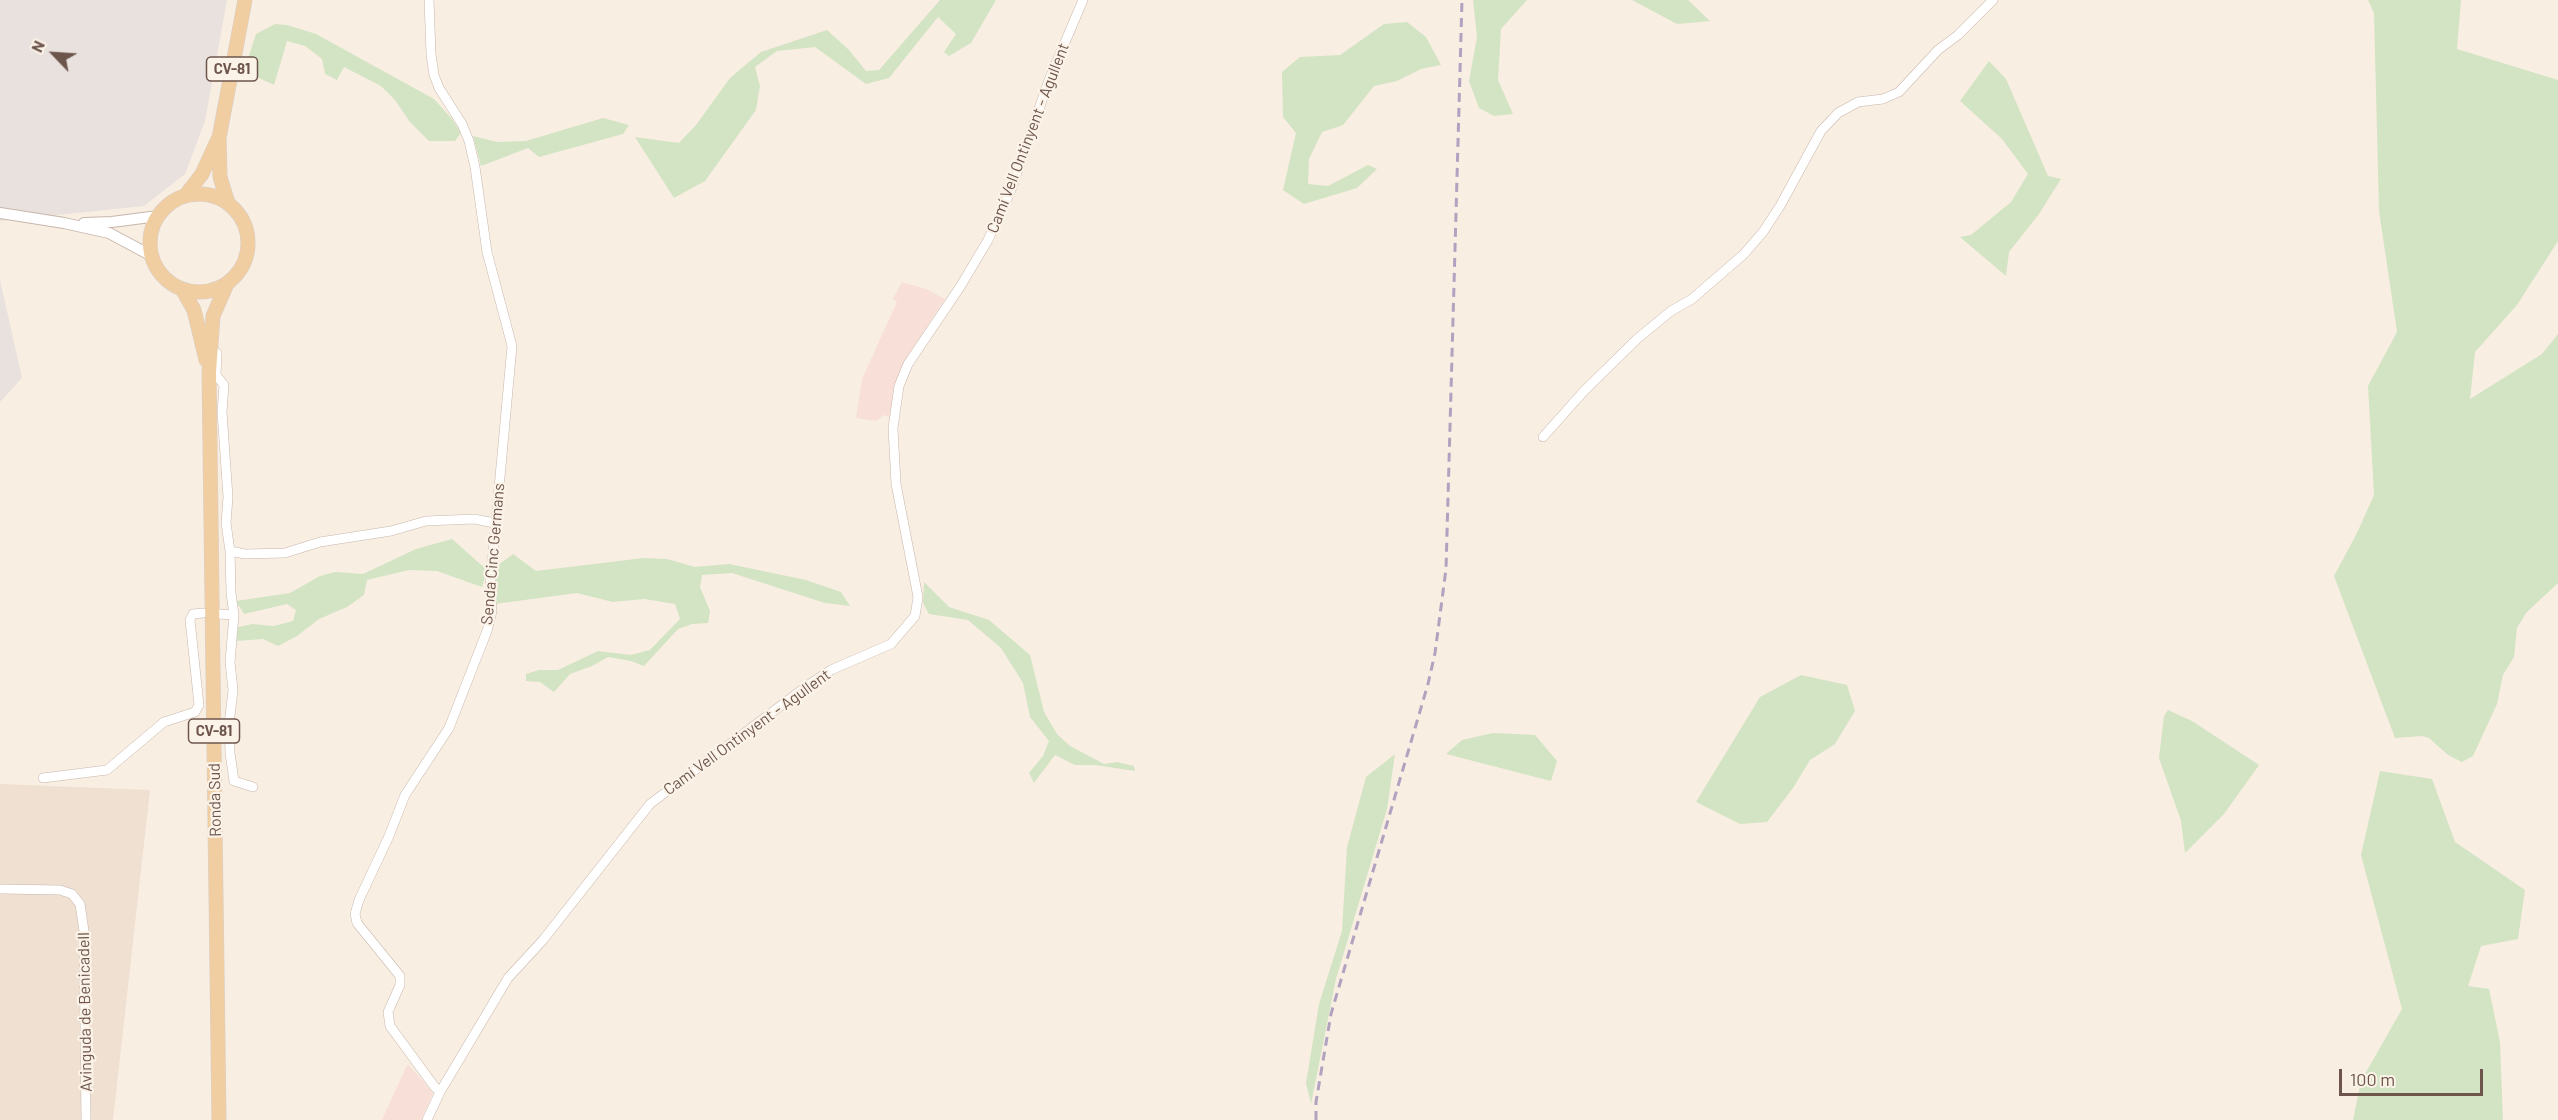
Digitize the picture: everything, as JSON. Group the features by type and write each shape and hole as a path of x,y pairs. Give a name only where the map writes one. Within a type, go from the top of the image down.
{"main road":[{"name":"CV-81","path":"208,372 213,316 227,284 238,273 246,259 249,244 243,221 228,203 220,177 219,138 245,0"},
{"name":"CV-81","path":"158,216 170,204 184,196 202,174 219,138"},
{"path":"184,196 200,194 215,196 228,203"},
{"path":"152,256 151,235 158,216"},
{"name":"CV-81","path":"152,256 158,270 168,282 182,289 194,310 208,372"},
{"path":"182,289 197,292 213,290 227,284"},
{"name":"Ronda Sud","path":"208,372 219,1120"}],"street":[{"name":"Senda Cinc Germans","path":"429,0 434,75 469,141 476,167 487,252 512,339 490,586 492,611 488,631 449,728 405,795 355,914 357,923 400,976 400,985 388,1012 390,1026 440,1092"},
{"name":"Camí Vell Ontinyent - Agullent","path":"427,1120 440,1092 508,978 543,940 650,804 665,790 831,670 891,644 915,616 918,597 896,484 893,428 899,386 908,364 960,287 988,240 1011,190 1049,80 1083,0"},
{"path":"1543,437 1584,391 1637,339 1671,311 1701,292 1744,255 1780,206 1821,131 1838,113 1858,102 1883,99 1899,92 1938,50 1958,35 1993,0"},
{"path":"0,213 109,233 152,256"},
{"path":"64,223 112,222 158,216"},
{"path":"213,316 218,342 216,375 224,385 222,412 228,497 226,524 234,615 230,662 231,771 234,781 254,787"},
{"path":"230,551 245,554 285,553 320,542 391,531 426,521 465,519 495,523"},
{"path":"43,778 107,770 164,722 195,712 199,705 190,620 193,614 203,613"},
{"path":"218,614 234,615"},
{"name":"Avinguda de Benicadell","path":"0,889 60,890 72,894 80,904 84,920 87,1120"},
{"path":"214,1120 219,1091"}],"shaded area":[{"path":"0,0 227,0 205,121 185,174 144,206 0,221"},
{"path":"0,280 22,378 0,402"},
{"path":"902,282 926,289 945,299 905,360 894,387 890,417 884,415 876,421 856,418 862,379 897,302 893,299"},
{"path":"0,784 150,790 113,1120 0,1120"},
{"path":"409,1065 433,1093 421,1120 382,1120 406,1067"}],"green space":[{"path":"940,0 996,0 971,43 949,56 944,52 956,34 938,17 889,78 866,84 815,47 777,51 755,67 760,86 756,110 705,181 674,198 635,137 679,143 696,125 730,78 761,52 827,30 849,50 866,71 879,70"},
{"path":"1473,0 1527,0 1501,29 1498,80 1513,114 1494,116 1479,108 1469,81 1477,37"},
{"path":"1632,0 1688,0 1710,21 1677,24"},
{"path":"2368,0 2461,0 2457,49 2558,80 2558,241 2517,305 2475,352 2470,399 2542,354 2558,334 2558,583 2526,613 2517,628 2514,657 2503,675 2497,704 2473,756 2462,762 2448,755 2429,738 2422,736 2395,738 2334,576 2374,495 2368,386 2397,332 2379,211 2374,13"},
{"path":"1407,22 1426,37 1441,65 1421,69 1397,81 1374,86 1343,125 1322,132 1309,159 1308,184 1328,186 1368,165 1377,169 1357,188 1304,204 1283,190 1296,133 1283,117 1282,72 1300,57 1340,55 1384,24"},
{"path":"275,24 287,25 316,34 434,99 461,133 455,141 429,141 410,122 395,100 381,86 344,67 337,80 325,74 322,59 305,46 287,41 274,85 244,71 256,34"},
{"path":"1989,61 2006,79 2048,176 2061,179 2039,214 2009,252 2006,276 1960,237 1971,235 2011,202 2028,174 2002,139 1960,101"},
{"path":"603,118 629,125 623,134 539,157 528,148 481,166 473,136 497,142 526,141"},
{"path":"452,539 487,570 482,587 437,571 409,570 367,580 364,595 347,607 319,619 297,636 278,646 263,639 236,641 238,627 253,624 274,626 293,621 296,610 287,604 244,614 236,601 290,593 320,576 335,572 363,574 416,549"},
{"path":"513,554 536,571 644,558 667,559 695,567 729,564 806,580 841,592 850,606 825,603 732,573 702,575 700,587 710,611 708,623 692,624 678,629 644,666 608,657 570,674 554,692 540,682 526,681 526,674 539,670 558,670 598,651 631,655 650,650 680,619 675,604 644,599 613,602 577,593 495,604 494,568"},
{"path":"924,582 949,607 989,620 1030,655 1044,712 1057,734 1070,746 1104,764 1117,762 1134,766 1135,771 1095,765 1075,765 1055,755 1034,783 1029,773 1043,756 1049,741 1030,717 1023,683 1001,648 968,620 929,614 923,603"},
{"path":"1801,675 1847,685 1855,711 1835,744 1810,760 1793,788 1767,822 1740,824 1696,802 1760,697"},
{"path":"2168,710 2192,721 2259,765 2224,814 2185,853 2181,821 2159,758 2164,716"},
{"path":"1493,733 1535,735 1557,761 1551,781 1446,754 1462,740"},
{"path":"1395,754 1387,809 1336,979 1311,1104 1306,1083 1319,1004 1342,931 1347,847 1366,777"},
{"path":"2380,771 2432,779 2455,842 2525,890 2518,939 2481,946 2468,986 2489,989 2500,1042 2503,1120 2353,1120 2361,1081 2402,1009 2361,855"}],"railway":[{"path":"1316,1120 1316,1102 1331,1014 1428,684 1435,653 1446,569 1462,0"}]}
